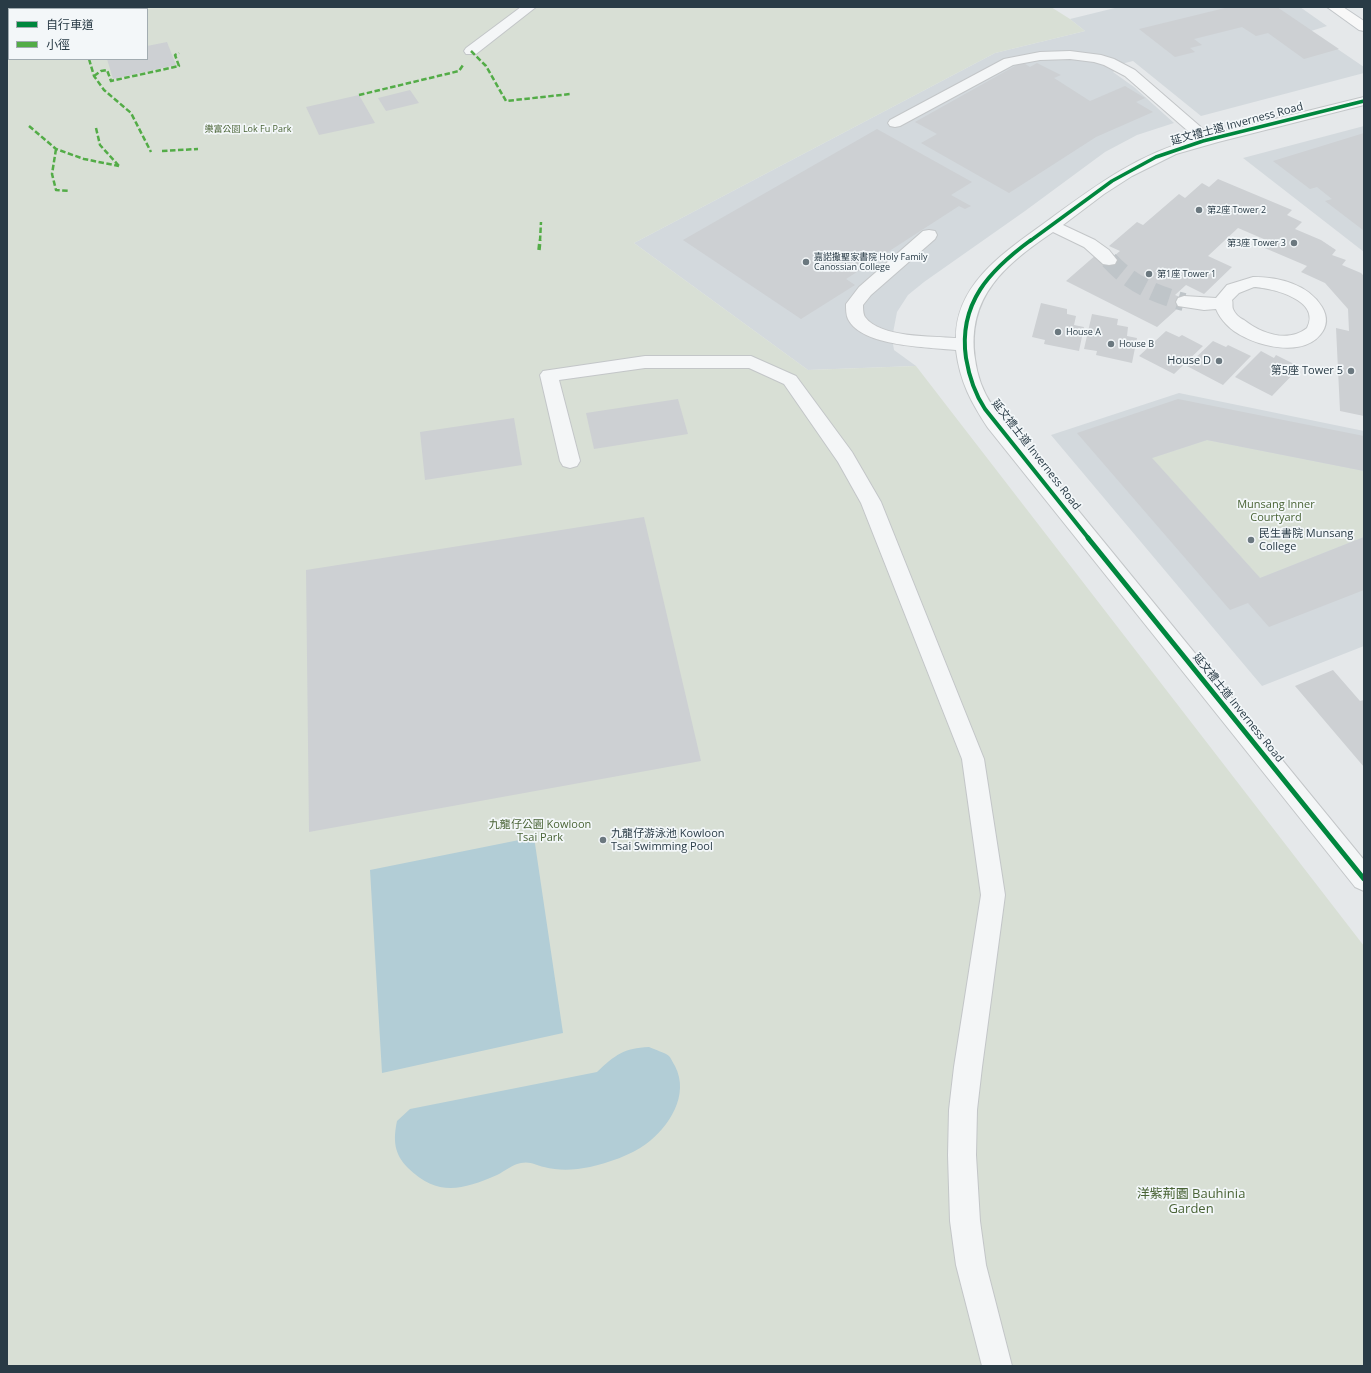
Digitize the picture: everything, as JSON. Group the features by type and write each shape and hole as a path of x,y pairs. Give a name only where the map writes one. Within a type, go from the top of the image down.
{"main road":[{"path":"1334,7 1364,27"}],"street":[{"path":"471,51 529,7"},
{"path":"895,123 1009,62 1040,56 1083,56 1109,62 1130,72 1208,140"},
{"name":"延文禮士道 Inverness Road","path":"1364,101 1208,140 1171,151 1125,172 1105,185 1004,261 987,278 974,298 966,320 964,345 967,370 978,397 995,423 1364,879"},
{"path":"1051,225 1095,247 1104,253 1109,260"},
{"path":"929,235 865,291 854,304 856,318 870,331 892,338 964,345"},
{"path":"1253,282 1268,282 1284,286 1299,293 1310,302 1317,312 1319,322 1316,331 1308,337 1296,341 1281,342 1265,340 1237,327 1228,318 1222,303 1229,290 1239,285 1253,282"},
{"path":"1184,302 1204,304 1222,303"},
{"path":"570,461 549,375 645,362 751,362 790,380 845,457 871,502 973,759 991,880 993,895 964,1103 962,1155 965,1221 971,1265 997,1366"}],"shaded area":[{"path":"1119,7 1300,7 1327,26 1311,31 1364,67 1364,73 1201,116 1133,61 1125,63 1113,72 1134,87 1174,123 1137,135 1105,152 908,295 897,312 892,338 894,350 916,366 808,370 634,243 995,53 1085,31 1070,19"},
{"path":"1364,126 1364,252 1243,158"},
{"name":"民生書院 Munsang College","path":"1179,393 1364,431 1364,646 1262,686 1051,435"}],"green space":[{"name":"九龍仔公園 Kowloon Tsai Park","path":"7,7 1051,7 1085,31 995,53 634,243 808,370 916,366 1364,946 1364,1366 7,1366"},
{"name":"Munsang Inner Courtyard","path":"1207,440 1364,471 1364,537 1260,578 1152,458"}],"water":[{"path":"534,837 563,1033 382,1073 370,870"},
{"path":"649,1047 669,1056 675,1066 679,1077 680,1088 675,1110 662,1129 646,1144 633,1152 612,1161 584,1168 561,1170 530,1163 521,1163 497,1175 473,1184 451,1188 440,1187 419,1177 403,1163 397,1152 395,1134 397,1121 410,1109 597,1072 609,1061 626,1051"}],"building":[{"path":"1229,7 1277,7 1339,49 1304,59 1268,33 1256,36 1242,27 1194,39 1202,45 1190,48 1195,52 1175,57 1139,29"},
{"path":"167,42 176,65 113,79 107,60 148,60 148,46"},
{"path":"1022,62 1030,67 1037,63 1061,75 1054,78 1090,101 1125,86 1145,98 1136,102 1153,112 1096,137 1009,193 921,143 937,134 915,122"},
{"path":"410,90 419,103 386,111 378,98"},
{"path":"359,95 375,123 319,135 306,107"},
{"path":"877,129 972,182 951,195 971,206 965,209 959,206 846,279 855,285 801,319 683,240"},
{"path":"1364,133 1363,230 1325,201 1332,199 1317,187 1310,189 1273,161"},
{"path":"1218,179 1292,210 1287,215 1302,222 1295,229 1321,240 1336,250 1332,255 1346,260 1342,265 1361,273 1364,276 1364,416 1340,411 1336,328 1349,331 1348,309 1325,283 1301,272 1307,266 1260,246 1266,240 1238,228 1208,256 1232,267 1204,294 1186,285 1175,295 1187,300 1157,327 1066,281 1097,254 1109,260 1120,251 1109,246 1137,222 1143,225 1179,194 1185,198 1202,183 1209,187"},
{"name":"House A","path":"1041,303 1067,309 1067,314 1076,316 1074,325 1084,327 1079,351 1044,344 1045,340 1032,337"},
{"name":"House B","path":"1092,314 1118,319 1117,325 1128,327 1127,336 1137,338 1132,363 1096,355 1097,351 1084,349"},
{"path":"1166,331 1179,337 1182,335 1203,346 1174,374 1139,356"},
{"name":"House D","path":"1213,341 1226,347 1228,345 1251,356 1223,385 1187,366"},
{"path":"1261,351 1274,358 1276,355 1300,367 1272,396 1235,377"},
{"path":"678,399 688,434 594,449 586,413"},
{"path":"1178,399 1364,436 1364,471 1207,440 1152,458 1260,578 1364,537 1364,590 1269,627 1248,603 1230,610 1077,433"},
{"path":"514,418 522,465 425,480 420,432"},
{"path":"644,517 701,761 309,832 306,570"},
{"path":"1333,670 1360,701 1364,700 1364,767 1295,686"}],"tunnel":[{"path":"1109,260 1125,275 1143,287 1184,302"}],"marked path":[{"path":"471,51 486,66 506,101 570,94"},
{"path":"94,76 101,71 107,70 111,81 179,66 175,55 179,53"},
{"path":"89,60 94,76 104,90 131,113 151,152"},
{"path":"359,95 459,71 463,65"},
{"path":"29,126 56,149 84,159 119,166"},
{"path":"96,128 100,145 119,166"},
{"path":"56,149 52,174 56,190 70,191"},
{"path":"162,151 198,149"},
{"path":"539,250 541,222"}],"cycle path":[{"path":"1364,101 1192,144 1156,157 1126,172 1099,190 1002,262 978,292 971,306 965,335 965,350 971,380 977,395 995,423 1364,879"}],"place":[{"name":"第2座 Tower 2","path":"1199,210"},
{"name":"第3座 Tower 3","path":"1294,243"},
{"name":"嘉諾撒聖家書院 Holy Family Canossian College","path":"806,262"},
{"name":"第1座 Tower 1","path":"1149,274"},
{"name":"House A","path":"1058,332"},
{"name":"House B","path":"1111,344"},
{"name":"House D","path":"1219,361"},
{"name":"第5座 Tower 5","path":"1351,371"},
{"name":"民生書院 Munsang College","path":"1251,540"},
{"name":"九龍仔游泳池 Kowloon Tsai Swimming Pool","path":"603,840"}],"park label":[{"name":"樂富公園 Lok Fu Park","path":"248,129"},
{"name":"洋紫荊園 Bauhinia Garden","path":"1191,1202"}]}
